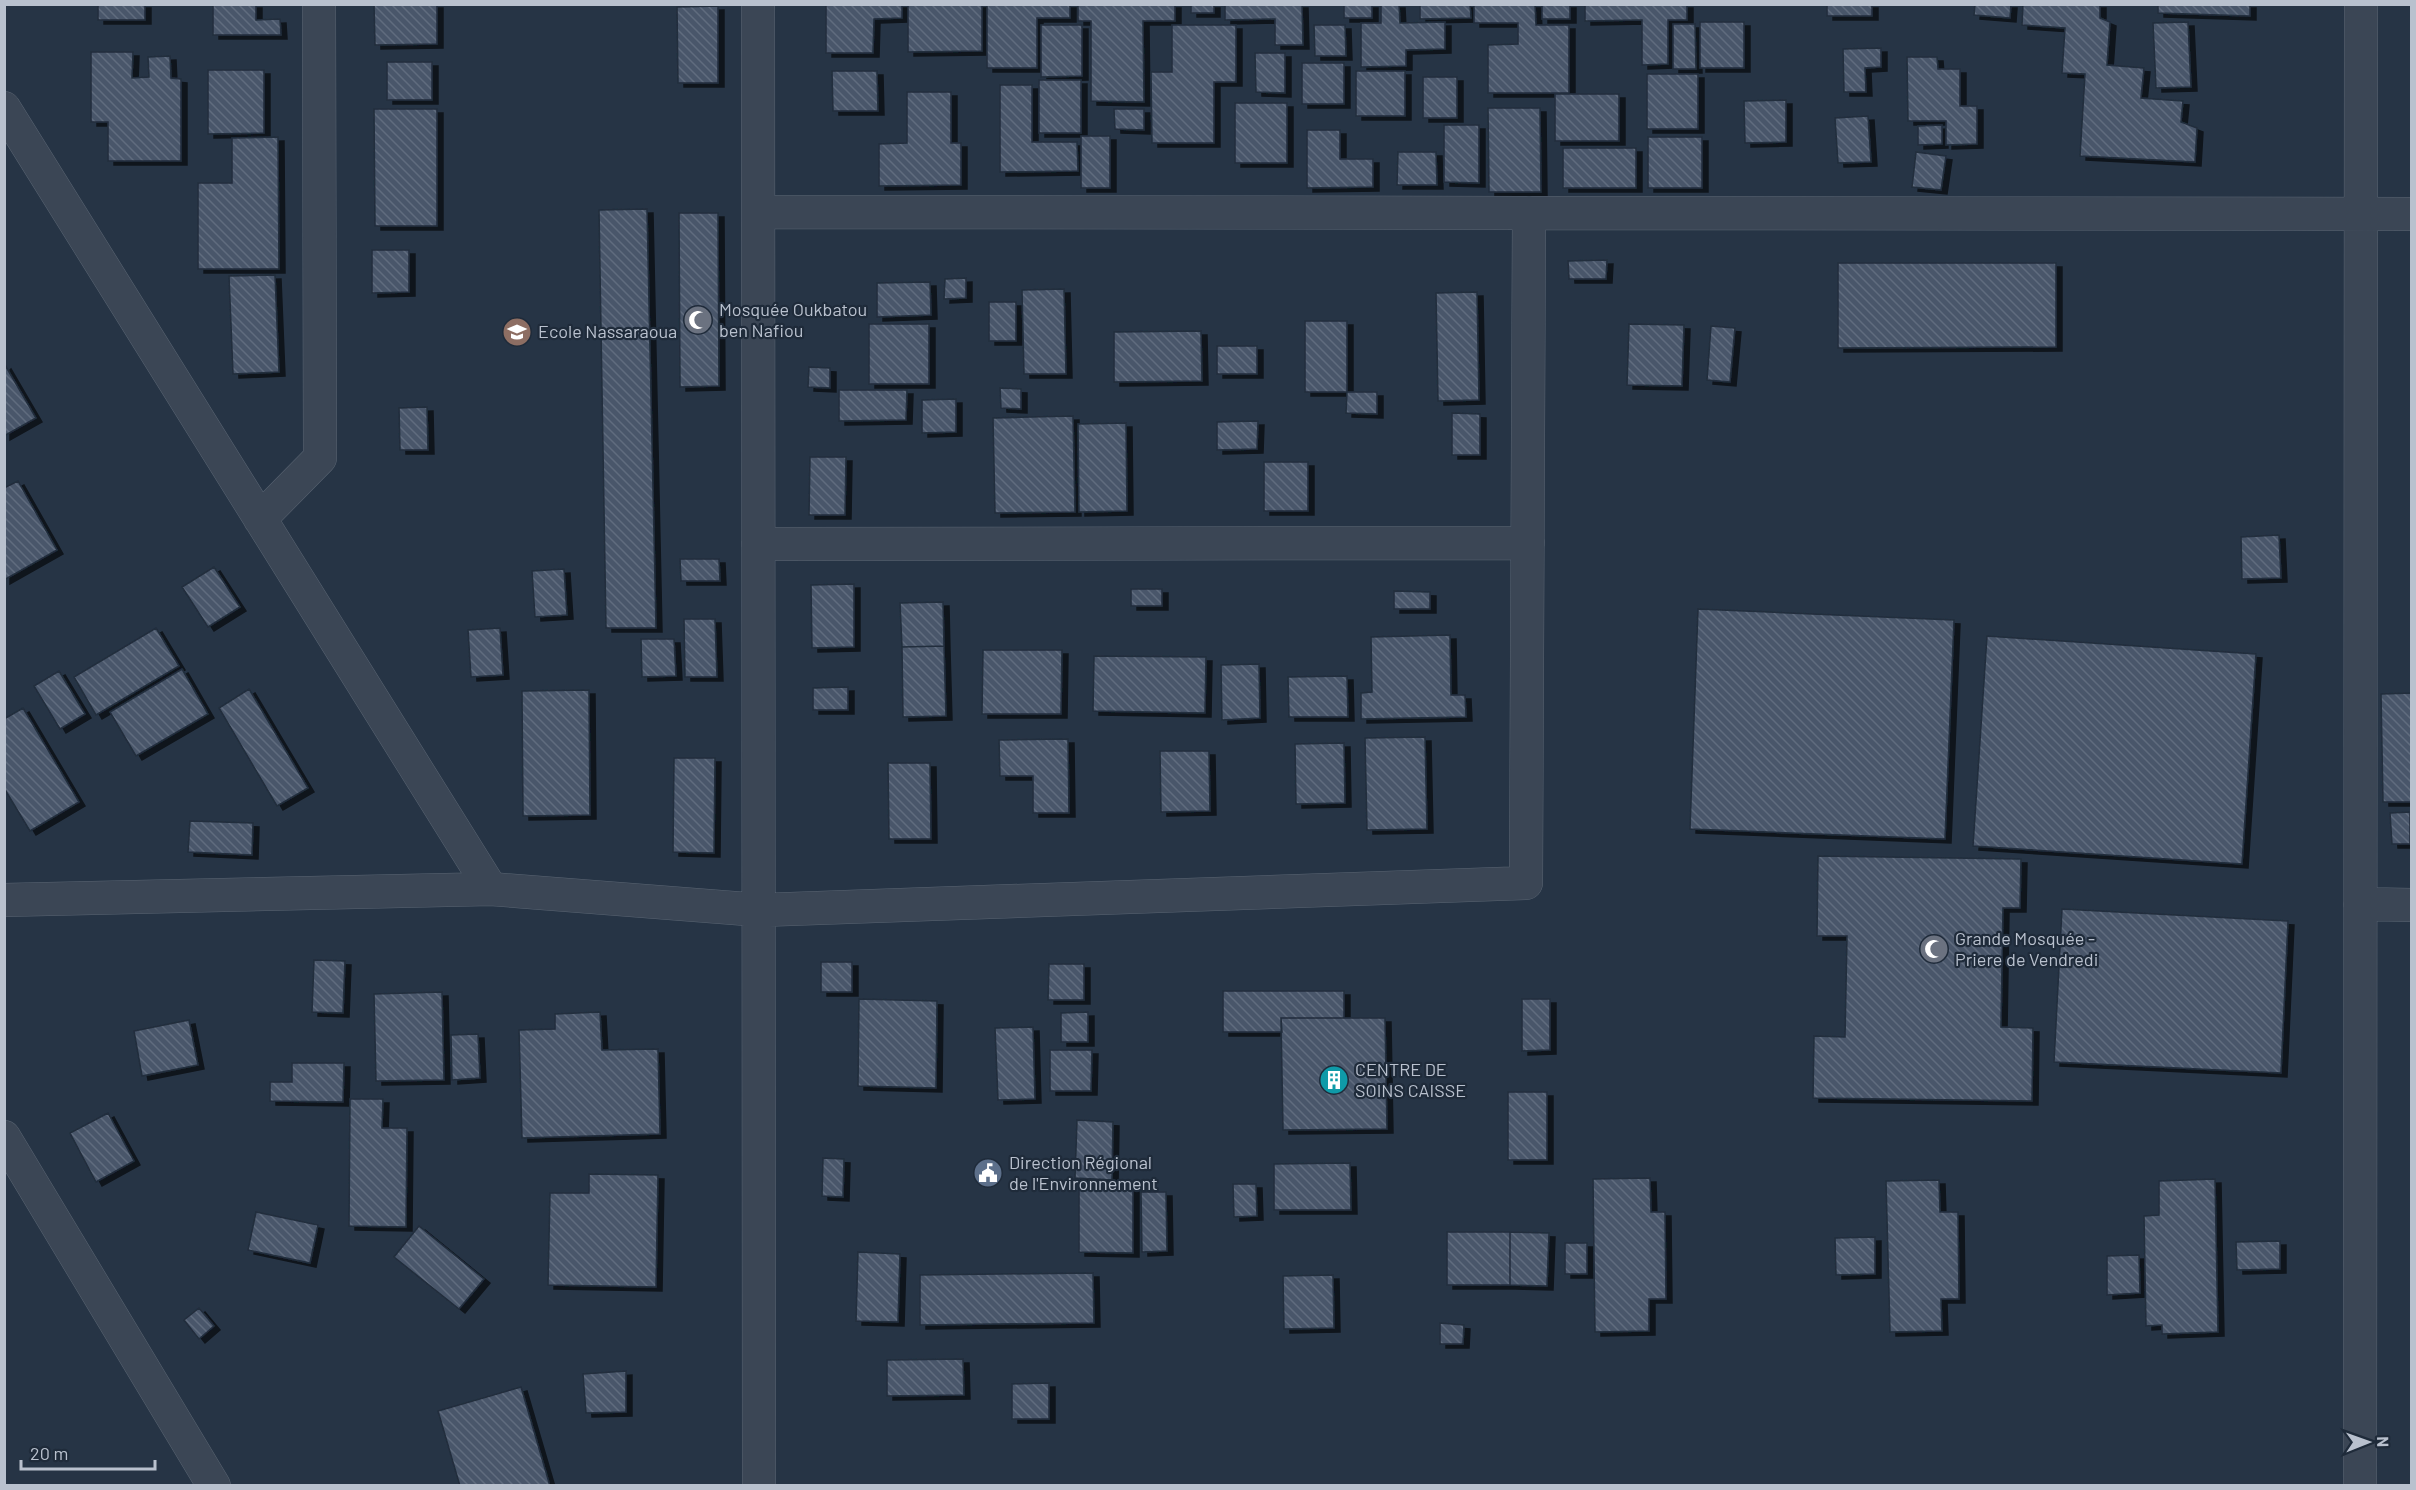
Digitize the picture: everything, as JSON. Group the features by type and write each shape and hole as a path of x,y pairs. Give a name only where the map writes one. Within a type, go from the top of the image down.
{"street":[{"path":"260,519 320,458 319,4"},
{"path":"758,4 759,1485"},
{"path":"2361,4 2361,1485"},
{"path":"4,108 491,889"},
{"path":"759,212 2412,214"},
{"path":"4,900 491,889 759,910 1526,883 1529,213"},
{"path":"758,544 1528,543"},
{"path":"2360,904 2412,904"},
{"path":"4,1137 214,1485"}],"building":[{"path":"98,4 145,4 145,20 98,20"},
{"path":"213,4 256,4 256,20 280,19 281,35 213,35"},
{"path":"374,4 437,4 437,44 375,45"},
{"path":"826,4 902,4 902,18 874,19 873,53 826,53"},
{"path":"908,4 982,4 982,51 908,52"},
{"path":"987,4 1070,4 1070,18 1037,18 1037,68 987,68"},
{"path":"1078,4 1175,4 1175,21 1143,21 1144,102 1091,101 1091,21 1078,21"},
{"path":"1191,4 1214,4 1214,13 1191,13"},
{"path":"1225,4 1302,4 1303,45 1275,45 1275,19 1225,20"},
{"path":"1344,4 1372,4 1372,18 1344,18"},
{"path":"1381,4 1399,4 1400,23 1445,22 1445,49 1406,50 1406,66 1361,67 1361,23 1381,23"},
{"path":"1420,4 1470,4 1471,18 1420,19"},
{"path":"1474,4 1535,4 1536,25 1569,25 1569,93 1488,93 1488,45 1518,44 1518,23 1474,23"},
{"path":"1542,4 1570,4 1570,19 1542,19"},
{"path":"1585,4 1687,4 1687,20 1668,20 1668,64 1642,65 1642,20 1585,21"},
{"path":"1827,4 1872,4 1872,16 1827,16"},
{"path":"1975,4 2011,4 2010,18 1974,15"},
{"path":"2023,4 2100,4 2100,18 2110,22 2107,65 2144,68 2141,98 2183,101 2181,122 2197,128 2195,162 2080,156 2085,74 2062,73 2065,28 2022,25"},
{"path":"2158,4 2250,4 2250,16 2158,13"},
{"path":"718,6 718,83 678,83 677,7"},
{"path":"1700,22 1744,22 1744,68 1700,68"},
{"path":"2188,22 2191,87 2156,88 2153,23"},
{"path":"1673,24 1695,24 1696,69 1673,69"},
{"path":"1041,25 1082,25 1082,76 1041,77"},
{"path":"1172,25 1236,25 1236,82 1214,82 1214,143 1152,143 1151,72 1172,72"},
{"path":"1314,25 1345,25 1346,56 1315,56"},
{"path":"1881,48 1881,67 1865,68 1866,92 1844,92 1843,49"},
{"path":"91,52 133,52 132,78 149,77 148,57 170,56 171,78 181,79 181,161 108,161 108,122 91,122"},
{"path":"1255,53 1285,53 1285,93 1256,92"},
{"path":"1907,57 1937,57 1938,69 1960,69 1960,106 1977,106 1977,144 1946,145 1946,121 1908,121"},
{"path":"387,62 432,62 432,100 387,100"},
{"path":"1302,63 1344,63 1344,104 1302,104"},
{"path":"208,70 264,70 264,133 208,134"},
{"path":"832,71 877,71 878,111 833,111"},
{"path":"1356,71 1405,71 1405,116 1356,116"},
{"path":"1647,74 1698,74 1698,129 1647,129"},
{"path":"1423,77 1457,77 1457,118 1423,118"},
{"path":"1039,80 1081,80 1081,133 1039,133"},
{"path":"1000,85 1032,85 1032,142 1077,142 1078,171 1000,172"},
{"path":"907,92 951,92 951,143 961,143 961,185 879,186 879,144 907,143"},
{"path":"1555,94 1619,94 1619,141 1555,141"},
{"path":"1786,100 1786,142 1745,143 1744,101"},
{"path":"1235,103 1287,103 1287,163 1235,163"},
{"path":"1488,108 1540,108 1541,192 1489,192"},
{"path":"374,109 437,109 437,226 375,226"},
{"path":"1114,109 1144,109 1144,130 1115,129"},
{"path":"1868,116 1871,162 1838,163 1835,118"},
{"path":"1444,125 1479,125 1479,183 1444,182"},
{"path":"1942,125 1942,144 1918,145 1918,126"},
{"path":"1307,130 1340,130 1340,159 1373,159 1373,187 1307,188"},
{"path":"1081,136 1110,136 1110,188 1081,188"},
{"path":"278,137 279,269 198,269 198,183 232,183 232,138"},
{"path":"1648,137 1702,137 1702,188 1648,188"},
{"path":"1563,148 1636,148 1636,188 1563,188"},
{"path":"1398,152 1436,152 1437,185 1397,185"},
{"path":"1916,152 1946,156 1941,190 1912,187"},
{"path":"647,209 656,628 606,628 599,210"},
{"path":"679,213 718,213 719,386 680,387"},
{"path":"372,250 409,250 409,292 372,293"},
{"path":"1607,260 1606,279 1569,279 1568,261"},
{"path":"1838,263 2056,263 2056,347 1838,348"},
{"path":"275,275 279,372 233,374 229,276"},
{"path":"966,278 966,298 944,299 945,279"},
{"path":"930,282 931,315 877,317 877,283"},
{"path":"1064,289 1066,374 1024,374 1022,290"},
{"path":"1477,292 1479,400 1438,401 1436,293"},
{"path":"989,302 1016,302 1016,341 989,341"},
{"path":"1305,321 1347,321 1347,392 1305,392"},
{"path":"869,324 929,324 929,384 869,384"},
{"path":"1629,324 1684,325 1682,386 1627,385"},
{"path":"1711,326 1735,328 1730,382 1707,380"},
{"path":"1201,331 1202,381 1114,382 1114,332"},
{"path":"1217,346 1257,346 1257,374 1217,374"},
{"path":"4,366 36,418 4,436"},
{"path":"809,367 830,368 830,388 808,387"},
{"path":"1000,388 1021,389 1021,409 1001,408"},
{"path":"839,390 907,390 906,420 839,421"},
{"path":"1347,392 1377,392 1377,414 1346,413"},
{"path":"956,399 956,432 922,433 922,400"},
{"path":"427,407 428,450 400,450 399,408"},
{"path":"1452,413 1480,414 1480,455 1452,455"},
{"path":"1073,416 1075,512 995,513 993,418"},
{"path":"1258,421 1257,449 1217,450 1217,422"},
{"path":"1126,423 1127,511 1079,512 1078,424"},
{"path":"810,457 846,457 845,515 809,515"},
{"path":"1264,462 1308,462 1308,511 1264,511"},
{"path":"18,481 57,550 4,580 4,488"},
{"path":"2279,535 2281,578 2242,579 2241,537"},
{"path":"680,559 719,559 720,581 681,581"},
{"path":"214,567 240,607 208,627 182,587"},
{"path":"564,569 567,615 535,617 532,571"},
{"path":"854,584 854,647 812,648 811,585"},
{"path":"1131,589 1162,589 1162,606 1131,606"},
{"path":"1394,591 1430,592 1430,609 1394,609"},
{"path":"943,602 944,646 902,647 900,603"},
{"path":"1698,609 1954,620 1945,839 1690,829"},
{"path":"684,619 715,619 717,677 685,677"},
{"path":"156,628 179,666 96,715 74,677"},
{"path":"500,628 503,675 471,677 468,630"},
{"path":"1450,635 1451,695 1465,695 1466,717 1361,719 1361,693 1372,692 1371,637"},
{"path":"1987,636 2256,654 2242,864 1973,846"},
{"path":"641,639 674,639 676,676 642,677"},
{"path":"944,646 946,716 903,717 902,647"},
{"path":"983,650 1062,650 1061,714 982,714"},
{"path":"1094,656 1206,657 1205,713 1093,711"},
{"path":"1259,664 1260,718 1222,720 1221,665"},
{"path":"182,669 208,714 136,756 110,712"},
{"path":"59,671 85,714 60,729 34,686"},
{"path":"1347,676 1348,717 1289,717 1288,677"},
{"path":"848,687 848,710 813,710 813,688"},
{"path":"249,689 308,788 277,806 219,708"},
{"path":"589,690 590,815 523,816 522,691"},
{"path":"2412,693 2412,802 2383,802 2381,694"},
{"path":"23,708 79,802 30,831 4,788 4,719"},
{"path":"1425,737 1427,829 1367,830 1365,738"},
{"path":"1068,739 1069,813 1033,813 1033,776 1000,776 999,740"},
{"path":"1344,743 1345,803 1296,804 1295,744"},
{"path":"1160,751 1209,751 1210,811 1161,812"},
{"path":"674,758 715,758 714,853 673,852"},
{"path":"888,763 930,763 931,839 889,839"},
{"path":"2410,812 2410,844 2392,844 2390,813"},
{"path":"190,821 253,823 252,855 188,852"},
{"path":"1818,856 2021,859 2020,908 2003,908 2001,1027 2033,1028 2032,1101 1813,1098 1814,1036 1845,1037 1847,936 1817,936"},
{"path":"2062,909 2288,921 2281,1073 2054,1062"},
{"path":"314,960 345,961 343,1013 312,1012"},
{"path":"821,962 852,962 852,992 821,992"},
{"path":"1049,964 1084,964 1084,1000 1048,1000"},
{"path":"1223,991 1344,991 1344,1018 1281,1018 1282,1032 1223,1032"},
{"path":"442,992 444,1080 376,1081 374,994"},
{"path":"859,999 937,1001 936,1088 858,1086"},
{"path":"1522,999 1550,999 1550,1050 1522,1051"},
{"path":"600,1012 602,1050 658,1049 660,1134 522,1138 519,1030 555,1029 555,1014"},
{"path":"1088,1012 1088,1042 1061,1042 1061,1013"},
{"name":"CENTRE DE SOINS CAISSE","path":"1281,1018 1385,1018 1387,1129 1283,1130"},
{"path":"189,1020 198,1065 142,1076 134,1031"},
{"path":"1033,1027 1035,1099 998,1100 995,1028"},
{"path":"478,1034 480,1078 452,1080 451,1035"},
{"path":"1050,1050 1092,1050 1091,1091 1050,1091"},
{"path":"292,1063 344,1063 343,1102 270,1101 270,1082 292,1082"},
{"path":"1508,1092 1547,1092 1547,1160 1508,1160"},
{"path":"350,1099 383,1099 382,1128 407,1128 406,1227 349,1226"},
{"path":"108,1113 134,1161 96,1182 70,1133"},
{"path":"1077,1120 1113,1122 1112,1180 1075,1178"},
{"path":"823,1158 844,1159 843,1197 822,1196"},
{"path":"1350,1163 1351,1210 1274,1210 1274,1164"},
{"path":"589,1174 658,1175 656,1287 548,1285 550,1193 589,1193"},
{"path":"1650,1178 1651,1212 1665,1212 1666,1299 1649,1299 1649,1331 1595,1332 1593,1179"},
{"path":"2215,1179 2218,1332 2162,1334 2162,1325 2146,1326 2144,1216 2159,1215 2159,1181"},
{"path":"1939,1180 1940,1212 1958,1212 1959,1299 1941,1299 1942,1331 1890,1332 1886,1181"},
{"path":"1233,1184 1256,1184 1257,1216 1234,1217"},
{"path":"1079,1187 1133,1187 1133,1253 1079,1252"},
{"path":"1141,1192 1166,1192 1167,1251 1142,1252"},
{"path":"256,1212 318,1225 310,1263 248,1250"},
{"path":"419,1226 484,1279 459,1309 394,1257"},
{"path":"1447,1232 1510,1232 1510,1285 1447,1285"},
{"path":"1510,1232 1549,1233 1547,1286 1510,1285"},
{"path":"1875,1237 1875,1274 1836,1275 1835,1238"},
{"path":"2280,1241 2280,1269 2237,1270 2236,1242"},
{"path":"1565,1243 1587,1243 1587,1274 1565,1274"},
{"path":"858,1252 900,1254 898,1322 856,1321"},
{"path":"2139,1255 2140,1293 2107,1295 2107,1256"},
{"path":"1093,1273 1094,1323 920,1325 920,1275"},
{"path":"1333,1275 1334,1328 1284,1329 1283,1276"},
{"path":"199,1308 214,1326 199,1339 184,1320"},
{"path":"1440,1323 1464,1325 1463,1344 1440,1344"},
{"path":"963,1359 964,1395 887,1396 887,1360"},
{"path":"626,1371 626,1412 586,1413 583,1374"},
{"path":"1049,1383 1049,1419 1012,1419 1012,1384"},
{"path":"521,1387 550,1486 460,1486 438,1411"}],"place":[{"name":"Mosquée Oukbatou ben Nafiou","path":"698,320"},
{"name":"Ecole Nassaraoua","path":"517,332"},
{"name":"Grande Mosquée - Priere de Vendredi","path":"1934,949"},
{"name":"CENTRE DE SOINS CAISSE","path":"1334,1080"},
{"name":"Direction Régional de l'Environnement","path":"988,1173"}]}
